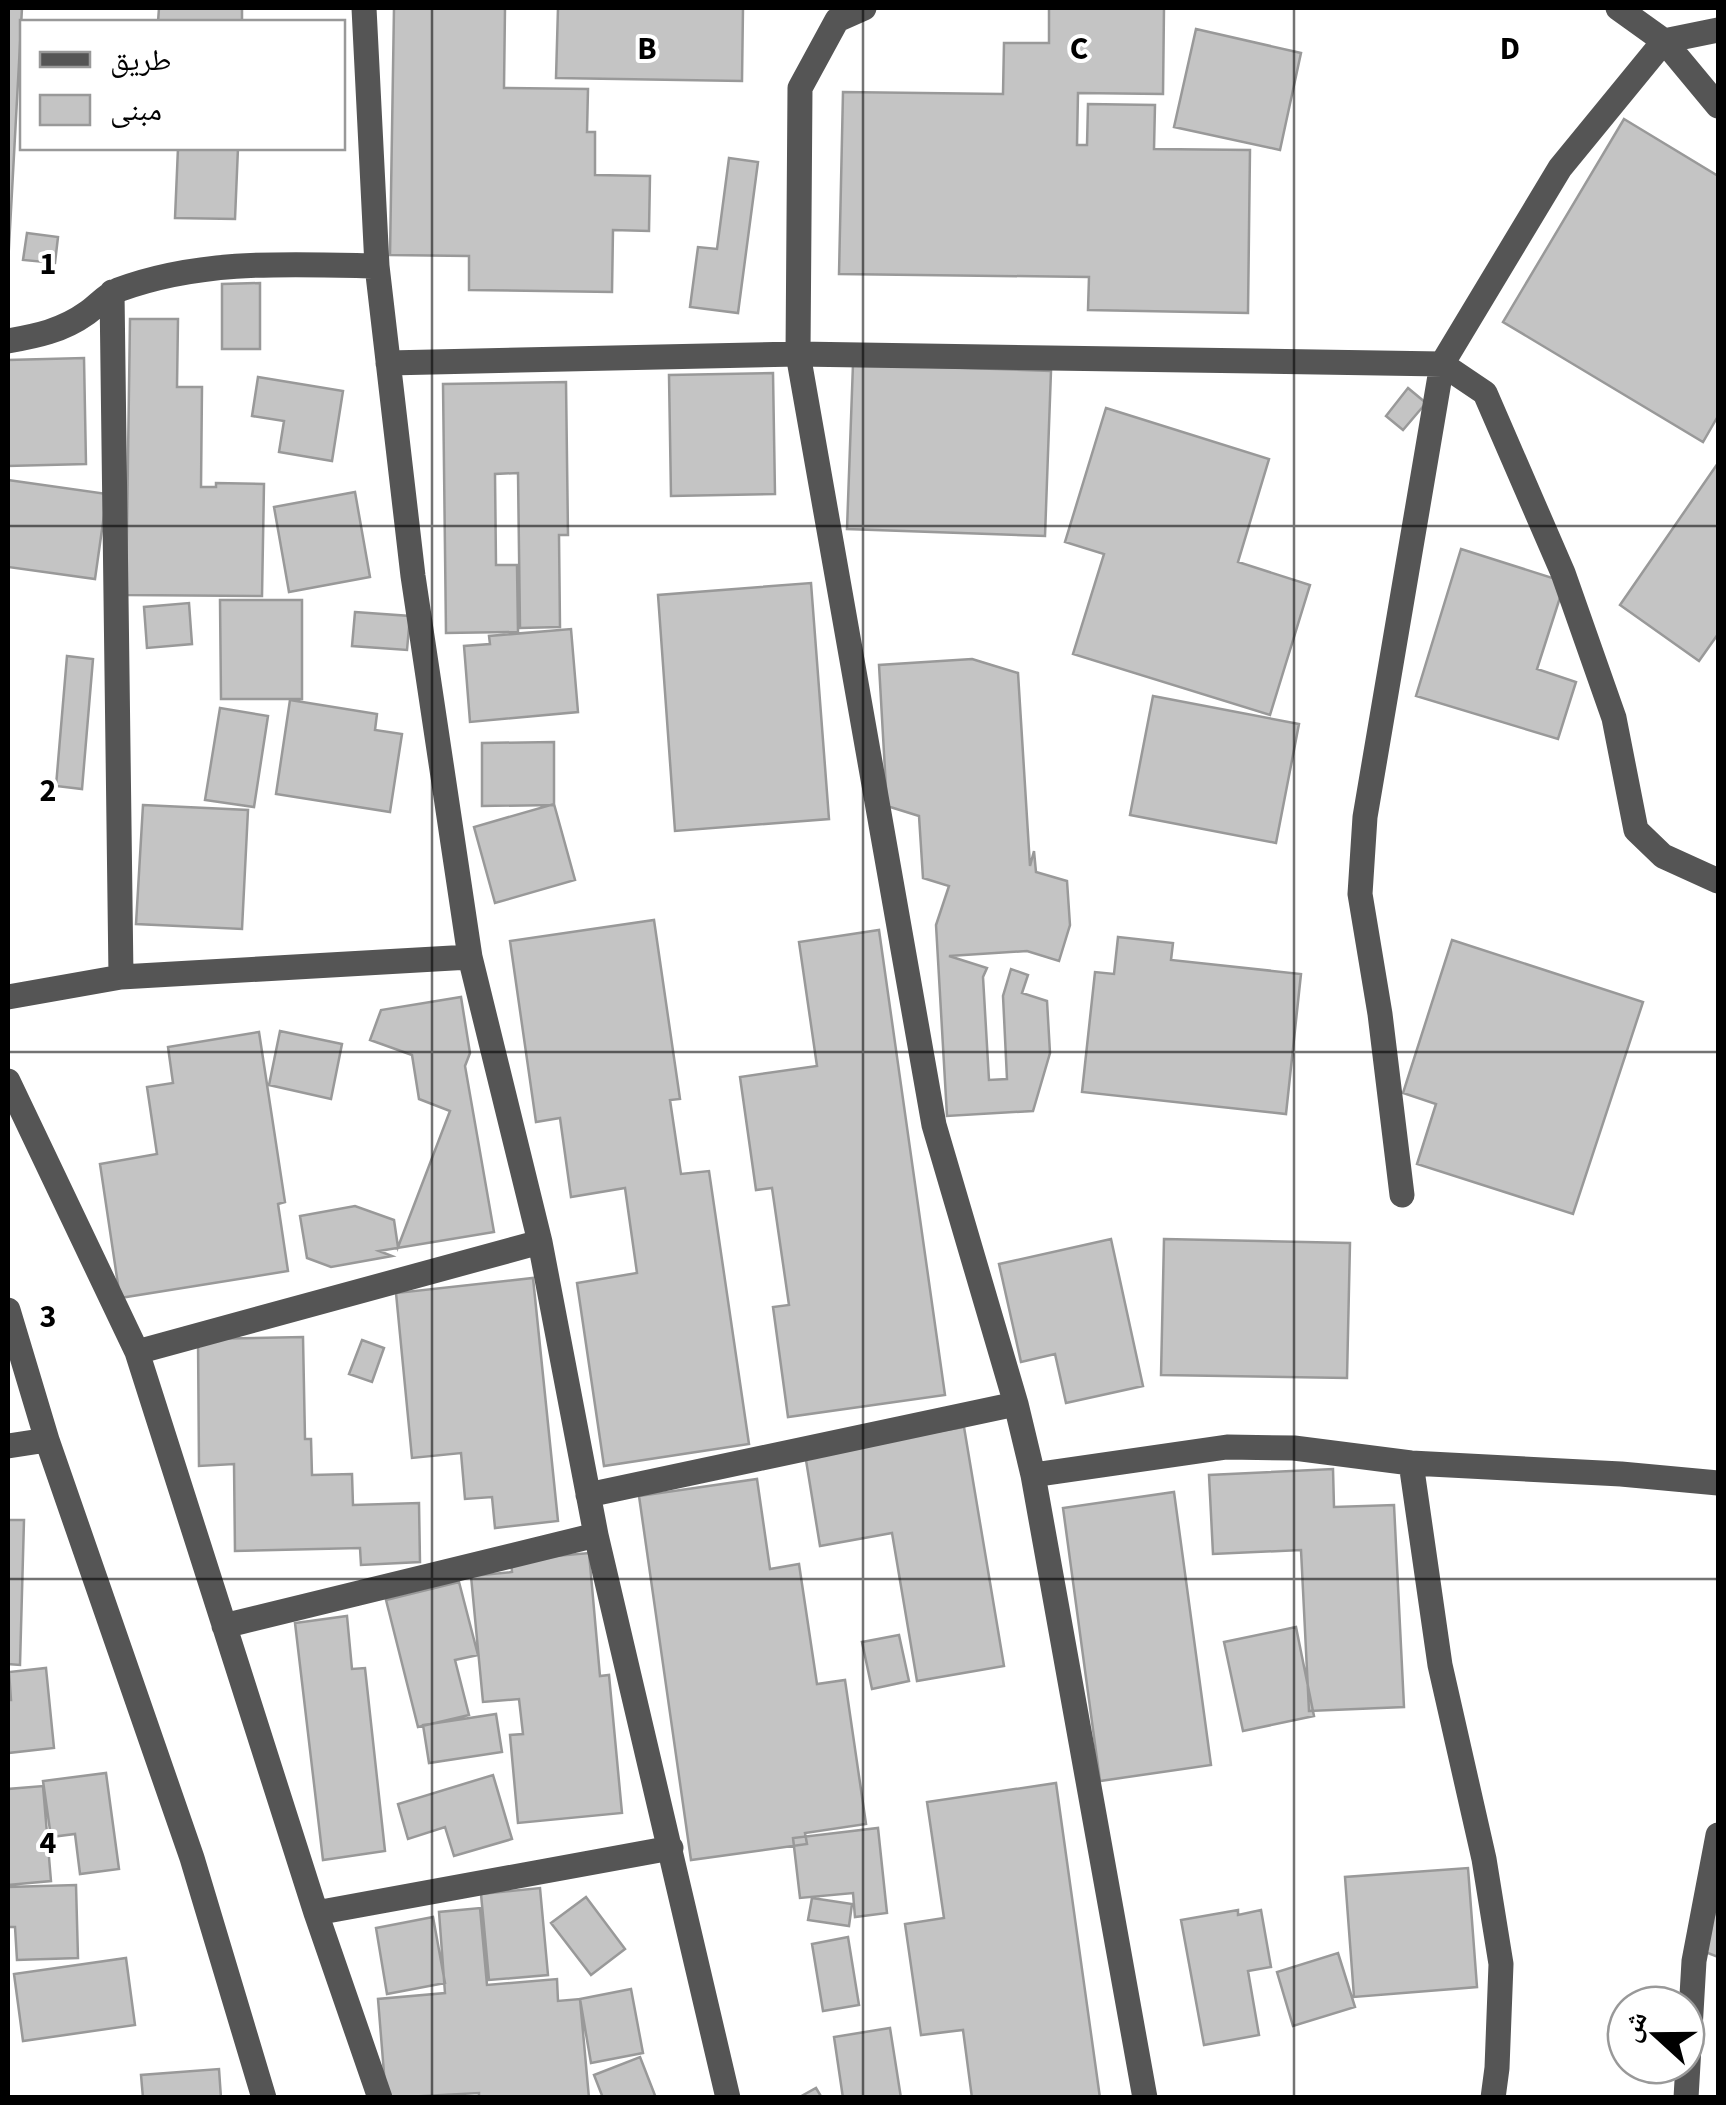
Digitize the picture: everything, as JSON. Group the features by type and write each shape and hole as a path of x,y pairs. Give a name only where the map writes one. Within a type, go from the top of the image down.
{"street":[{"path":"364,8 377,266 413,576 470,957 540,1242 596,1535 728,2098"},
{"path":"864,8 837,20 800,88 798,354 934,1124 1033,1475 1145,2098"},
{"path":"1618,8 1664,41 1718,106"},
{"path":"1402,1195 1380,1014 1360,894 1365,817 1442,364 1560,168 1664,41 1718,30"},
{"path":"8,341 46,334 88,313 112,292 199,268 263,263 377,266"},
{"path":"112,292 121,976"},
{"path":"388,364 798,354 1442,364 1485,393 1562,573 1614,718 1636,830 1663,856 1718,880"},
{"path":"8,996 121,976 470,957"},
{"path":"8,1081 137,1352 316,1912 380,2098"},
{"path":"137,1352 540,1242"},
{"path":"8,1310 48,1440 192,1858 264,2098"},
{"path":"588,1495 1016,1404"},
{"path":"8,1446 48,1440"},
{"path":"1033,1475 1227,1447 1294,1448 1411,1463 1718,1483"},
{"path":"1411,1463 1440,1665 1484,1859 1501,1964 1498,2068 1493,2098"},
{"path":"224,1626 596,1535"},
{"path":"1686,2098 1694,1961 1718,1835"},
{"path":"316,1912 672,1848"}],"building":[{"path":"8,8 22,8 20,20 8,265"},
{"path":"159,8 242,8 242,20 158,20"},
{"path":"394,8 505,8 504,88 588,89 587,132 595,132 595,175 650,176 649,231 613,230 612,292 469,290 469,256 390,255"},
{"path":"558,8 743,8 742,81 556,78"},
{"path":"1049,8 1164,8 1163,94 1078,93 1077,145 1087,145 1088,104 1155,105 1154,149 1250,150 1248,313 1088,310 1089,277 839,274 843,92 1003,94 1004,43 1049,43"},
{"path":"1196,29 1301,53 1280,150 1174,127"},
{"path":"1624,119 1718,176 1718,416 1703,442 1503,322"},
{"path":"178,150 238,150 235,219 175,218"},
{"path":"729,158 758,162 738,313 690,307 698,247 717,249"},
{"path":"27,233 58,237 55,263 23,260"},
{"path":"260,283 260,349 222,349 222,284"},
{"path":"130,319 178,319 177,387 202,387 201,487 216,487 216,483 264,484 262,596 126,595"},
{"path":"84,358 86,464 8,466 8,360"},
{"path":"853,364 1051,371 1045,536 847,529"},
{"path":"773,373 775,494 671,496 669,375"},
{"path":"258,377 343,391 332,461 279,452 284,421 252,416"},
{"path":"566,382 568,535 559,535 560,627 520,628 518,473 495,474 496,565 517,565 518,632 446,633 443,384"},
{"path":"1408,388 1426,403 1403,430 1386,416"},
{"path":"1106,408 1269,459 1238,562 1310,585 1270,715 1073,654 1104,554 1065,542"},
{"path":"1718,463 1718,634 1699,661 1620,605"},
{"path":"8,480 107,494 95,579 8,567"},
{"path":"355,492 370,577 289,592 274,507"},
{"path":"1461,549 1565,582 1537,669 1576,682 1558,739 1416,696"},
{"path":"811,583 829,819 675,831 658,595"},
{"path":"220,600 302,600 302,699 221,699"},
{"path":"189,603 192,644 147,648 144,607"},
{"path":"355,612 410,616 407,650 352,646"},
{"path":"571,629 578,712 470,722 464,646 490,644 489,636"},
{"path":"67,656 93,659 82,789 56,786"},
{"path":"972,659 1018,673 1030,866 1034,851 1036,872 1067,881 1070,925 1059,961 1027,951 949,956 987,968 983,977 989,1080 1007,1079 1003,996 1011,969 1028,975 1022,993 1047,1001 1050,1053 1033,1111 947,1116 936,925 949,886 923,878 919,816 887,806 879,665"},
{"path":"1153,696 1299,724 1276,843 1130,815"},
{"path":"290,700 377,714 375,730 402,734 390,812 276,794"},
{"path":"220,708 268,716 254,807 205,800"},
{"path":"554,742 554,805 482,806 482,743"},
{"path":"554,804 575,880 495,903 474,827"},
{"path":"143,805 248,810 242,929 136,924"},
{"path":"654,920 680,1099 670,1100 681,1174 709,1171 749,1444 604,1466 577,1283 637,1273 625,1188 571,1197 560,1118 536,1122 510,941"},
{"path":"879,930 945,1395 788,1417 773,1307 789,1305 772,1188 756,1190 740,1077 817,1066 799,942"},
{"path":"1118,937 1173,943 1171,960 1301,974 1286,1114 1082,1092 1095,972 1114,974"},
{"path":"1452,940 1643,1002 1573,1214 1417,1164 1436,1104 1403,1093"},
{"path":"461,997 470,1053 465,1066 494,1232 379,1251 392,1256 331,1267 307,1258 300,1216 355,1206 394,1220 398,1247 450,1111 419,1099 412,1055 370,1040 381,1010"},
{"path":"280,1031 342,1044 331,1099 269,1085"},
{"path":"259,1032 285,1202 278,1204 288,1271 120,1298 100,1164 157,1154 147,1087 173,1083 168,1047"},
{"path":"1111,1239 1143,1386 1066,1403 1055,1354 1021,1362 999,1264"},
{"path":"1164,1239 1350,1243 1347,1378 1161,1375"},
{"path":"533,1278 558,1521 495,1528 492,1497 465,1499 461,1453 412,1458 396,1293"},
{"path":"303,1337 305,1439 311,1439 312,1475 352,1474 353,1505 419,1503 420,1562 361,1565 360,1548 235,1551 234,1464 199,1466 198,1339"},
{"path":"362,1340 384,1348 372,1382 349,1374"},
{"path":"964,1427 1004,1666 917,1681 892,1533 820,1546 805,1454"},
{"path":"1333,1469 1334,1507 1394,1505 1404,1707 1309,1711 1301,1550 1213,1554 1209,1475"},
{"path":"757,1479 770,1569 799,1564 817,1684 845,1680 866,1824 805,1833 807,1844 691,1860 639,1496"},
{"path":"1174,1492 1211,1765 1100,1781 1063,1508"},
{"path":"8,1520 24,1520 20,1665 8,1664"},
{"path":"589,1553 600,1676 609,1675 622,1813 518,1823 510,1735 523,1734 519,1699 483,1702 471,1576 512,1572 511,1560"},
{"path":"459,1582 478,1655 455,1660 469,1715 418,1727 386,1600"},
{"path":"347,1616 352,1669 365,1668 385,1851 323,1860 295,1623"},
{"path":"1296,1627 1314,1716 1243,1731 1224,1642"},
{"path":"899,1635 909,1681 872,1689 862,1642"},
{"path":"46,1668 54,1748 8,1753 9,1672"},
{"path":"496,1714 502,1752 429,1763 423,1725"},
{"path":"106,1773 119,1869 80,1874 75,1834 51,1837 43,1781"},
{"path":"493,1775 512,1839 454,1856 445,1827 408,1839 398,1804"},
{"path":"1056,1783 1100,2098 972,2098 963,2030 921,2035 905,1924 944,1918 927,1802"},
{"path":"43,1786 51,1881 8,1885 8,1789"},
{"path":"878,1828 887,1913 855,1917 853,1893 800,1898 793,1838"},
{"path":"1468,1868 1477,1987 1354,1997 1345,1877"},
{"path":"76,1885 78,1958 17,1960 15,1927 8,1927 8,1887"},
{"path":"540,1888 548,1975 489,1980 481,1894"},
{"path":"586,1897 625,1949 591,1975 551,1923"},
{"path":"812,1898 852,1904 849,1926 808,1920"},
{"path":"1718,1906 1718,1957 1700,1950"},
{"path":"480,1908 487,1985 557,1979 558,2001 580,1999 589,2098 479,2098 479,2093 386,2098 378,1999 445,1993 439,1912"},
{"path":"1238,1910 1238,1915 1261,1910 1271,1967 1248,1971 1259,2035 1204,2045 1181,1920"},
{"path":"433,1917 445,1983 387,1994 376,1928"},
{"path":"848,1937 859,2005 823,2011 812,1944"},
{"path":"1338,1953 1355,2007 1293,2026 1277,1972"},
{"path":"126,1958 135,2025 23,2041 14,1974"},
{"path":"631,1989 643,2053 591,2063 580,1999"},
{"path":"890,2028 901,2098 843,2098 834,2037"},
{"path":"640,2057 656,2098 603,2098 594,2075"},
{"path":"219,2069 221,2098 143,2098 141,2075"},
{"path":"816,2088 822,2098 798,2098"}]}
